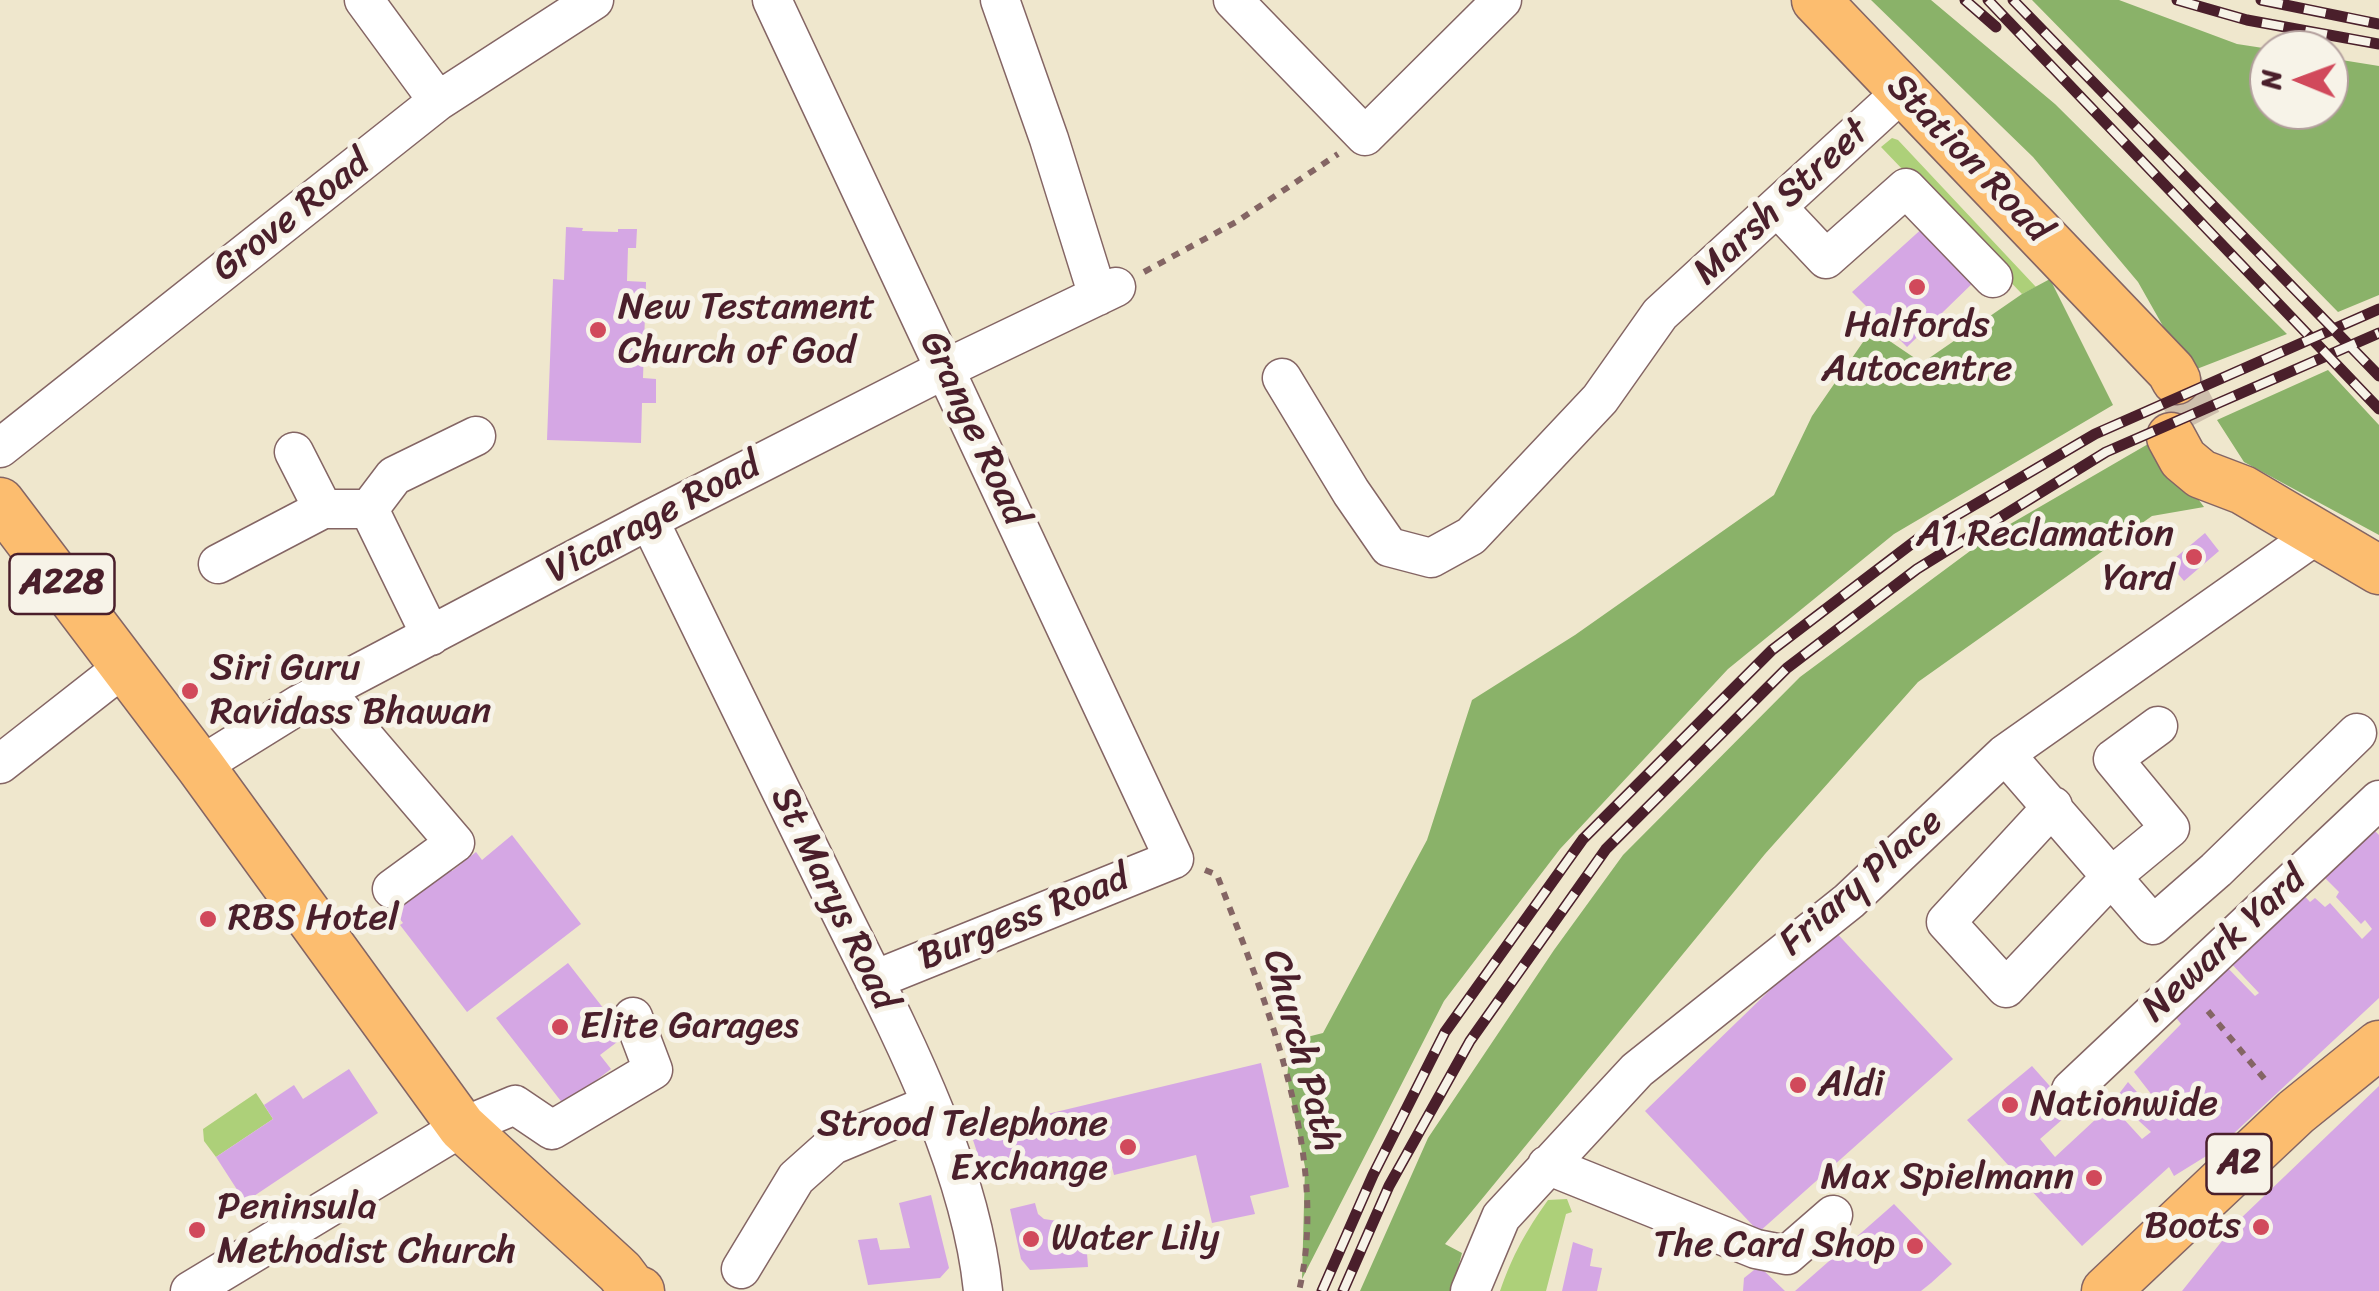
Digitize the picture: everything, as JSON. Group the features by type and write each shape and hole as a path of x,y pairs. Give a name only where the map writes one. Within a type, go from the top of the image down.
{"main road":[{"name":"Station Road","path":"1816,0 2120,318 2161,388"},
{"path":"2184,431 2183,459 2201,474 2243,490 2379,570"},
{"name":"A228","path":"0,502 200,766 462,1126 620,1272 634,1290"},
{"name":"A2","path":"2106,1291 2296,1112 2379,1045"}],"street":[{"path":"364,0 438,101"},
{"name":"Grove Road","path":"0,448 438,101 594,0"},
{"name":"Grange Road","path":"772,0 1174,858"},
{"path":"1000,0 1107,292"},
{"path":"1233,0 1365,136 1502,0"},
{"name":"Marsh Street","path":"1282,378 1389,548 1431,558 1472,536 1600,400 1660,314 1903,91"},
{"path":"1777,207 1826,259 1906,188 1993,278"},
{"name":"Vicarage Road","path":"200,766 325,691 649,520 945,369 1107,292"},
{"path":"370,508 394,476 476,436"},
{"path":"294,452 323,509"},
{"path":"218,564 323,509 370,508"},
{"path":"370,508 430,636"},
{"name":"St Marys Road","path":"649,520 874,980 929,1105 967,1207 983,1291"},
{"name":"Friary Place","path":"1470,1291 1500,1217 1637,1070 1849,901 2005,754 2316,534"},
{"path":"0,764 125,666"},
{"path":"325,691 455,842 392,889"},
{"path":"2158,726 2112,760 2170,828"},
{"path":"2005,754 2153,926 2357,733"},
{"name":"Newark Yard","path":"2070,1090 2379,800"},
{"path":"2052,806 1946,922 2006,988 2112,876 2170,828 2188,829 2216,870"},
{"name":"Burgess Road","path":"874,980 1174,858"},
{"path":"190,1291 462,1126 515,1105 552,1130 653,1070 633,1018"},
{"path":"740,1269 796,1178 832,1145 929,1105"},
{"path":"1547,1165 1756,1249 1787,1255 1833,1215"}],"path":[{"path":"1107,292 1236,222 1365,136"},
{"name":"Church Path","path":"1174,858 1218,875 1287,1078 1305,1167 1305,1267 1299,1291"},
{"path":"2185,983 2296,1112"}],"green space":[{"path":"1871,0 1931,0 2055,104 2287,334 2189,372 2138,282 2033,157"},
{"path":"2032,0 2119,0 2249,46 2249,130 2349,130 2349,61 2379,66 2379,295 2338,312"},
{"path":"1892,138 2036,287 2022,294 1881,147"},
{"path":"2050,279 2113,405 1894,534 1728,669 1560,849 1444,1001 1302,1279 1305,1167 1287,1078 1291,1041 1323,1033 1427,840 1472,700 1575,635 1774,495 1812,416 1872,329 1922,363"},
{"path":"2328,370 2379,425 2379,535 2244,462 2217,420"},
{"path":"2155,440 2204,507 2152,516 1918,682 1765,854 1445,1244 1462,1253 1452,1291 1360,1291 1428,1138 1623,855 1800,677 1993,534"},
{"path":"256,1093 273,1119 216,1157 204,1141 203,1129"},
{"path":"1567,1199 1572,1212 1566,1214 1546,1291 1500,1291 1521,1243 1548,1200"}],"building":[{"path":"1926,225 1978,278 1907,347 1852,292"},
{"name":"New Testament Church of God","path":"566,227 583,228 582,231 637,229 636,248 628,248 627,281 646,282 643,378 656,379 656,403 642,403 641,443 547,440 553,279 564,280"},
{"name":"A1 Reclamation Yard","path":"2205,533 2219,551 2184,581 2169,563"},
{"path":"2371,827 2379,835 2379,998 2216,1150 2174,1176 2169,1167 2082,1246 1967,1120 2032,1066 2072,1111 2040,1139 2055,1157 2111,1105 2142,1139 2151,1132 2115,1099 2128,1082 2162,1120 2169,1117 2134,1072 2181,1024 2171,1011 2222,962 2255,996 2259,993 2226,958 2301,892 2310,902 2315,898 2325,907 2330,903 2362,939 2372,929 2365,920 2361,924 2321,874"},
{"path":"512,835 581,924 467,1012 386,901 442,858 452,871 476,852 482,860"},
{"name":"Aldi","path":"1833,929 1953,1059 1759,1232 1645,1111"},
{"name":"Elite Garages","path":"568,963 625,1036 600,1055 611,1069 564,1105 496,1018"},
{"name":"Strood Telephone Exchange","path":"1261,1063 1289,1187 1250,1196 1255,1214 1212,1223 1196,1155 1114,1175 1112,1167 1053,1182 1047,1156 986,1179 973,1140 1039,1116"},
{"path":"349,1069 378,1113 245,1202 216,1157 273,1119 264,1105 294,1085 303,1099"},
{"path":"2379,1086 2379,1291 2182,1291 2238,1221"},
{"path":"931,1195 949,1268 940,1278 868,1285 858,1240 877,1238 880,1250 910,1248 899,1203"},
{"path":"1035,1203 1044,1219 1085,1225 1088,1267 1030,1270 1021,1259 1010,1209"},
{"path":"1894,1204 1952,1264 1931,1283 1921,1291 1795,1291"},
{"path":"1573,1242 1593,1249 1590,1266 1602,1268 1597,1291 1562,1291"},
{"path":"1759,1266 1785,1291 1743,1291 1744,1278"}],"tunnel":[{"path":"2176,380 2199,425"}],"railway":[{"path":"1965,0 1996,27"},
{"path":"1988,0 2379,409"},
{"path":"2013,0 2379,376"},
{"path":"2177,0 2247,20 2379,44"},
{"path":"2261,0 2379,24"},
{"path":"1322,1291 1373,1175 1445,1032 1583,839 1772,650 1923,535 2095,434 2379,309"},
{"path":"1343,1291 1389,1186 1470,1041 1606,849 1787,668 1917,569 2106,452 2379,333"}],"place":[{"name":"Halfords Autocentre","path":"1917,287"},
{"name":"New Testament Church of God","path":"598,330"},
{"name":"A1 Reclamation Yard","path":"2194,557"},
{"name":"Siri Guru Ravidass Bhawan","path":"190,691"},
{"name":"RBS Hotel","path":"208,919"},
{"name":"Elite Garages","path":"560,1027"},
{"name":"Aldi","path":"1798,1085"},
{"name":"Nationwide","path":"2010,1105"},
{"name":"Strood Telephone Exchange","path":"1128,1147"},
{"name":"Max Spielmann","path":"2094,1178"},
{"name":"Boots","path":"2261,1227"},
{"name":"Peninsula Methodist Church","path":"197,1230"},
{"name":"Water Lily","path":"1031,1239"},
{"name":"The Card Shop","path":"1915,1246"}]}
